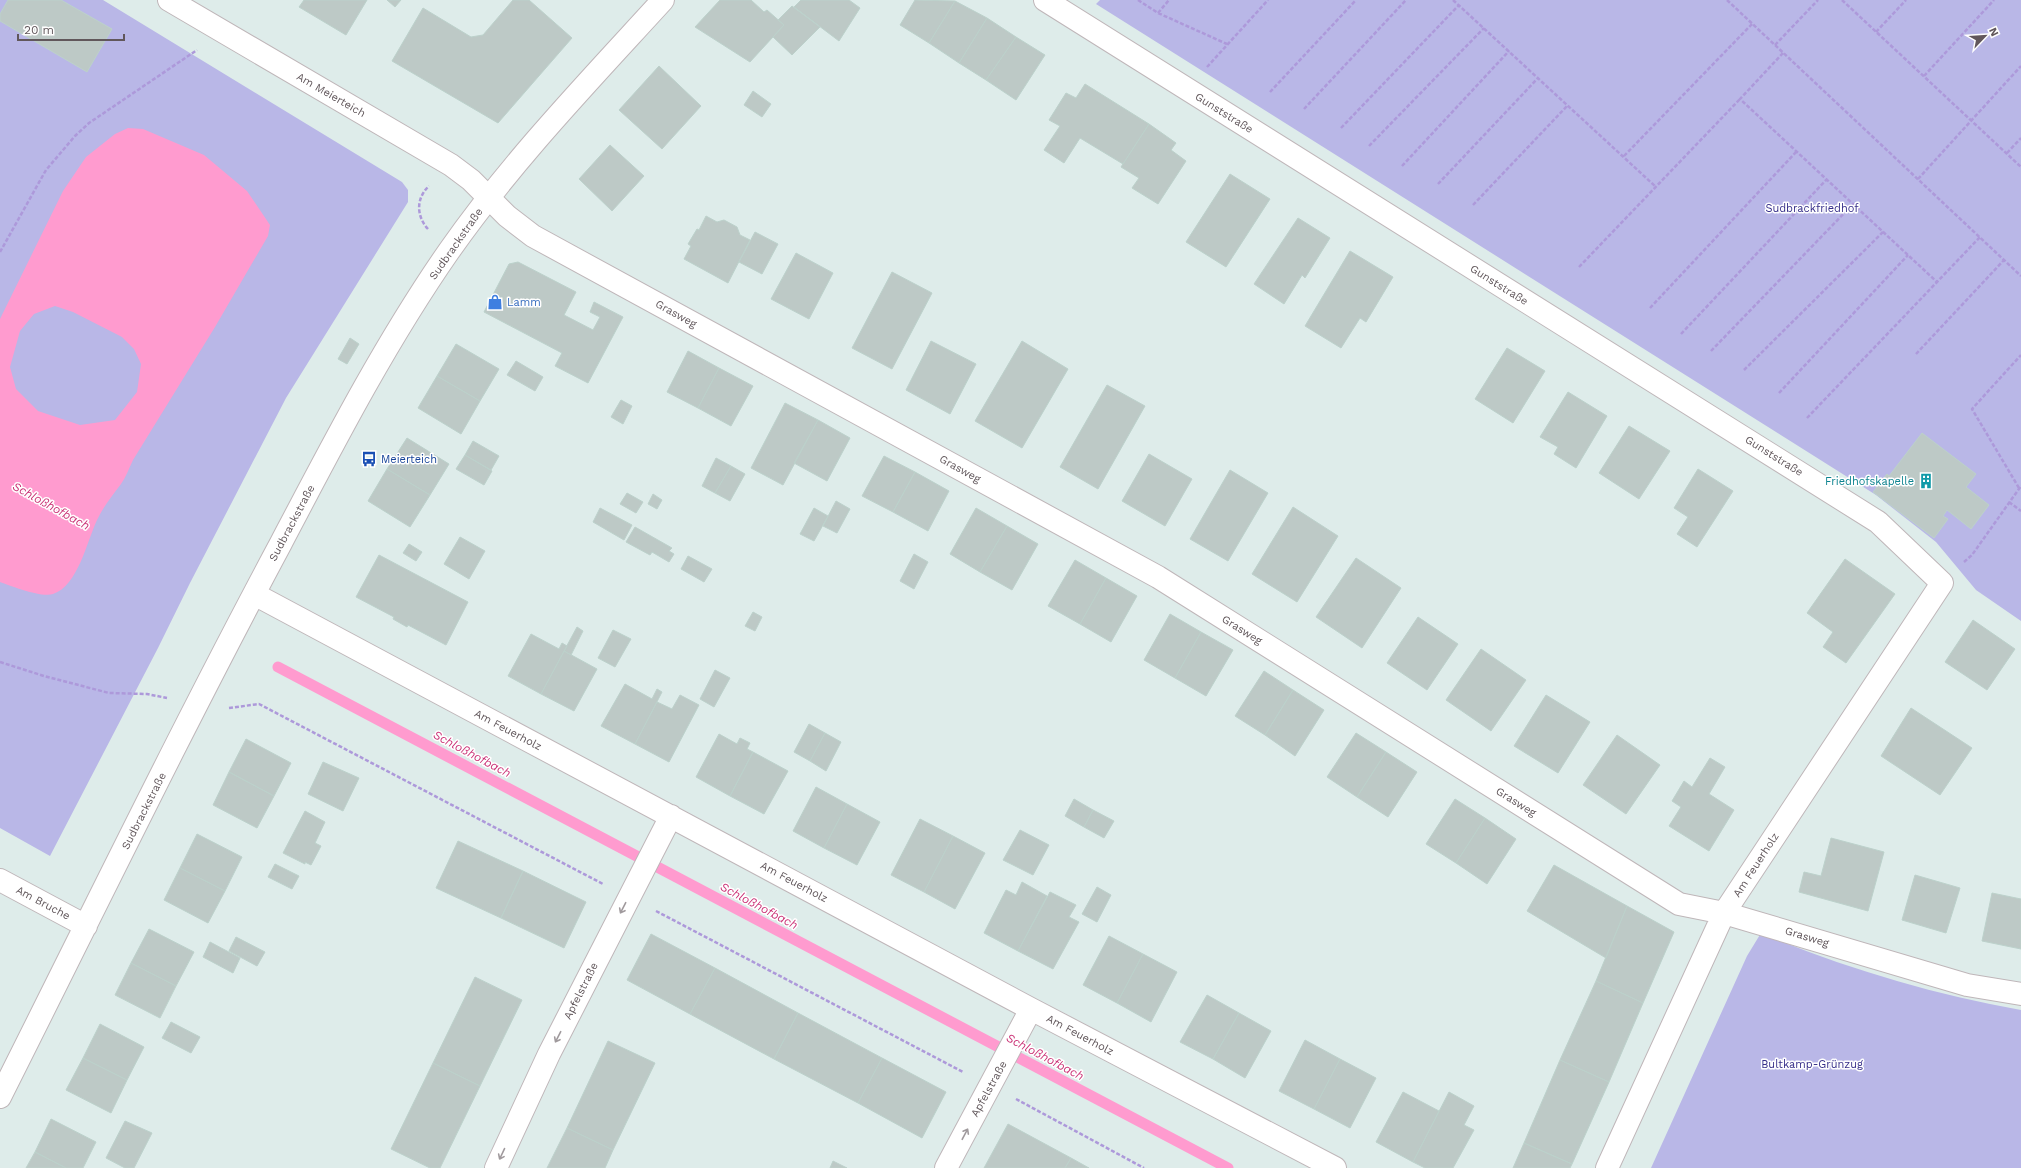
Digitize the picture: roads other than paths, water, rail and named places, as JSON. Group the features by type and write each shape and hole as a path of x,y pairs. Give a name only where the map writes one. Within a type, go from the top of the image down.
{"street":[{"name":"Am Meierteich","path":"169,0 451,165 489,197"},
{"name":"Sudbrackstraße","path":"0,1097 254,594 319,472 387,351 448,252 489,197 535,142 662,0"},
{"name":"Gunststraße","path":"1045,0 1878,522 1942,583"},
{"name":"Grasweg","path":"489,197 506,216 533,236 1158,577 1679,904 1724,913 1967,985 2021,994"},
{"name":"Am Feuerholz","path":"1607,1168 1724,913 1942,583"},
{"name":"Am Feuerholz","path":"254,594 1031,1010 1335,1168"},
{"name":"Apfelstraße","path":"496,1168 549,1054 628,897 671,816"},
{"name":"Am Bruche","path":"0,880 86,926"},
{"name":"Apfelstraße","path":"946,1168 1031,1010"}],"water":[{"path":"128,128 143,129 204,155 247,191 270,225 268,236 215,327 133,460 123,481 99,515 81,562 75,573 62,589 48,595 26,591 0,582 0,319 63,191 86,157 115,134","holes":["55,306 73,312 122,337 134,349 141,364 137,392 115,420 80,425 38,411 16,389 10,367 20,331 34,314"]}],"waterway":[{"name":"Schloßhofbach","path":"278,667 1228,1168"}],"place":[{"name":"Lamm","path":"495,302"},
{"name":"Meierteich","path":"369,459"},
{"name":"Friedhofskapelle","path":"1926,481"}],"park label":[{"name":"Sudbrackfriedhof","path":"1812,208"},
{"name":"Bultkamp-Grünzug","path":"1812,1064"}]}
